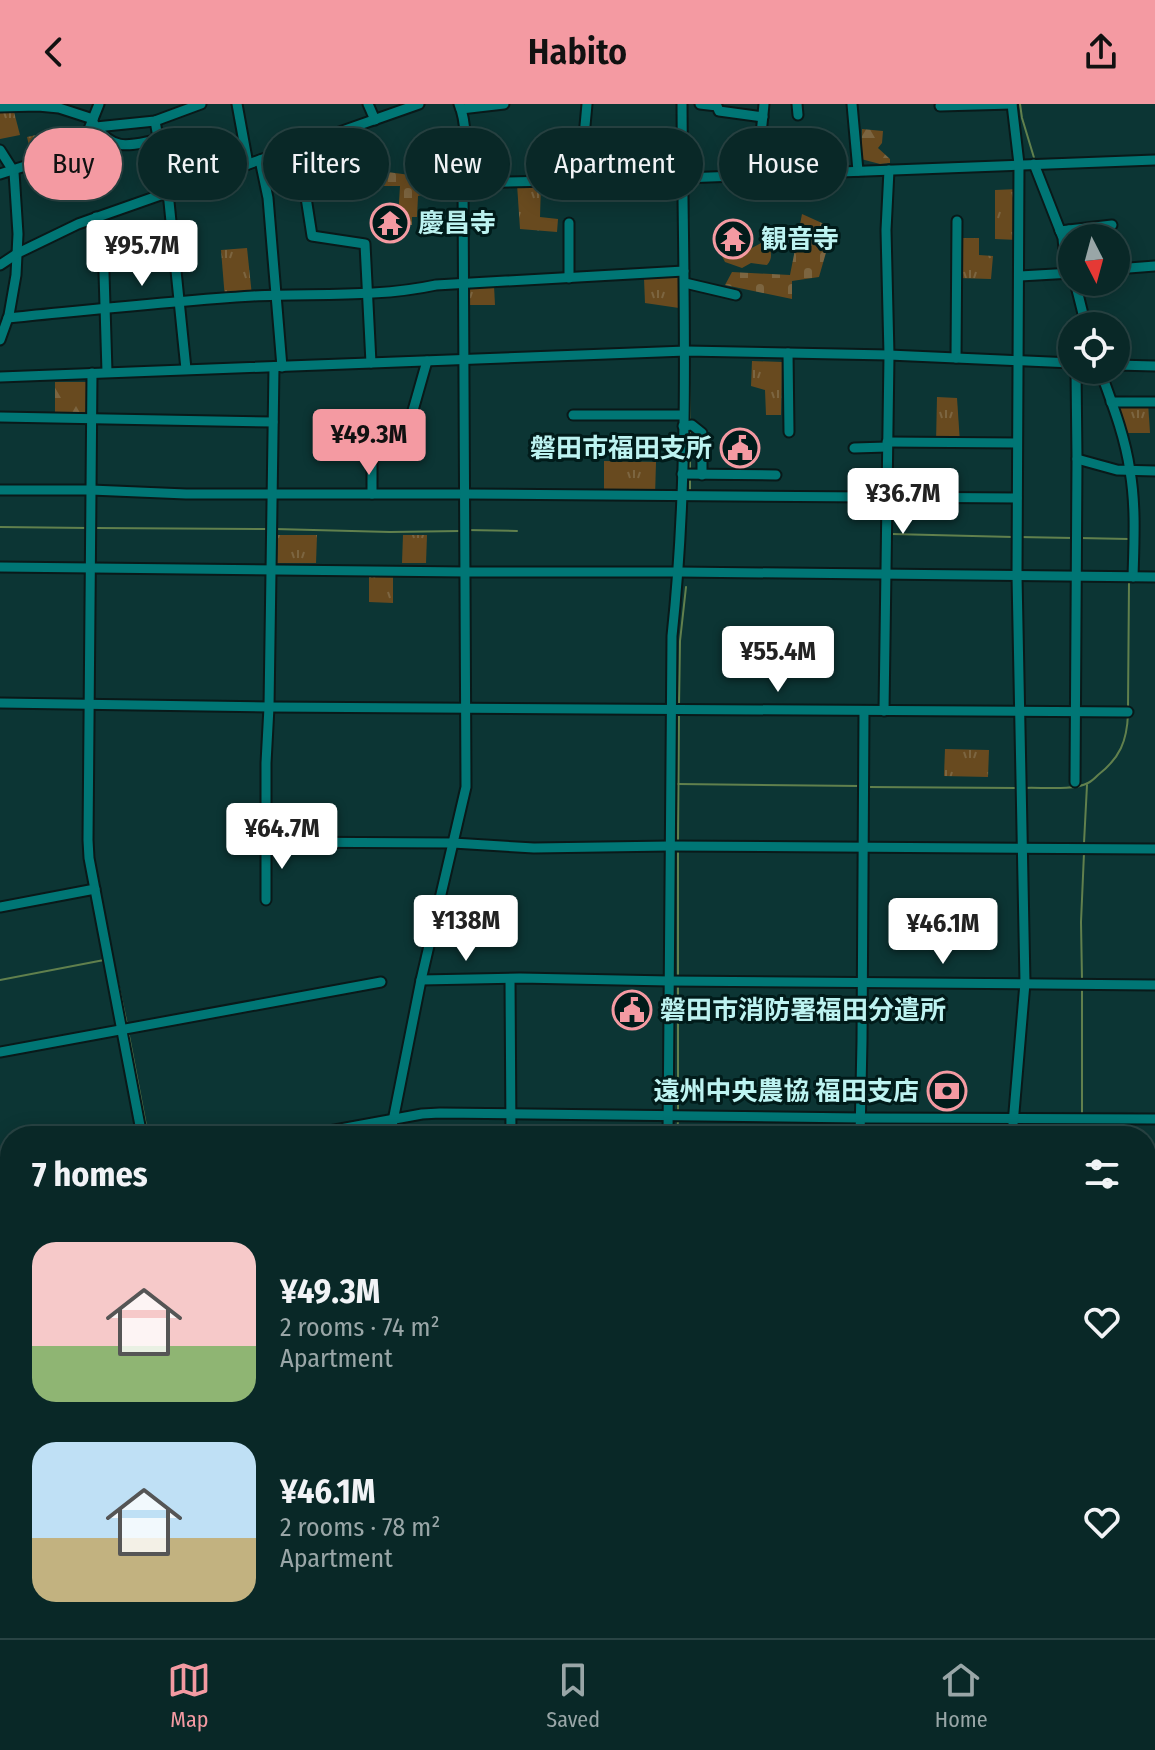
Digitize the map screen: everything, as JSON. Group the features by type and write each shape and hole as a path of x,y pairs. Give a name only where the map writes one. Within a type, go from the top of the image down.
{"street":[{"path":"0,174 76,150 83,144 94,122 99,104"},
{"path":"0,107 59,108 94,122 155,121 201,104"},
{"path":"237,104 248,164 263,159"},
{"path":"368,104 375,120"},
{"path":"352,128 419,104"},
{"path":"465,128 460,106 504,104"},
{"path":"585,128 587,104"},
{"path":"682,104 682,128"},
{"path":"700,104 717,106 719,111 763,117"},
{"path":"762,128 764,104"},
{"path":"797,104 798,115"},
{"path":"852,104 858,171"},
{"path":"940,106 1012,104 1019,164 1017,576 1025,983 1013,1126"},
{"path":"155,121 156,128"},
{"path":"94,122 108,141 138,144"},
{"path":"0,150 12,170 18,234 16,275 8,318 0,340"},
{"path":"260,160 268,198 277,296 278,367 273,422 266,900"},
{"path":"847,171 1155,160"},
{"path":"1034,164 1061,224"},
{"path":"884,711 889,355 886,230 889,170"},
{"path":"0,265 59,231 145,200"},
{"path":"169,200 186,369"},
{"path":"306,200 312,236 365,244 371,363"},
{"path":"392,1126 421,980 466,787 463,200"},
{"path":"683,200 684,271 690,284 686,422 692,475"},
{"path":"96,217 103,240 107,372"},
{"path":"956,358 957,221"},
{"path":"569,223 569,278"},
{"path":"1130,268 1155,266"},
{"path":"8,318 179,301 366,293 463,283 684,271"},
{"path":"1020,276 1058,274"},
{"path":"690,284 736,295"},
{"path":"0,377 686,351 1058,362"},
{"path":"788,353 789,432"},
{"path":"410,421 427,361"},
{"path":"1130,365 1155,366"},
{"path":"92,373 88,840 140,1126"},
{"path":"1075,782 1076,384"},
{"path":"1105,384 1123,437 1130,471 1134,504 1133,577"},
{"path":"1111,402 1155,402"},
{"path":"573,415 686,422 702,433 692,475 682,496 679,572 672,636 668,1126"},
{"path":"0,417 273,422"},
{"path":"372,429 372,494"},
{"path":"854,448 1017,443"},
{"path":"1077,459 1117,470 1155,471"},
{"path":"692,475 776,475"},
{"path":"0,490 186,494 1017,498"},
{"path":"0,567 1155,577"},
{"path":"0,703 1128,712"},
{"path":"860,1126 864,711"},
{"path":"267,842 453,843 534,848 1155,849"},
{"path":"0,907 95,889"},
{"path":"510,979 511,1126"},
{"path":"421,980 1155,985"},
{"path":"0,1052 381,982"},
{"path":"356,1126 440,1113 1155,1119"}],"green space":[{"path":"13,108 20,135 0,139 0,110"},
{"path":"862,129 883,131 882,143 878,148 890,159 890,163 861,159"},
{"path":"389,172 405,174 405,200 418,200 417,217 412,217 412,225 408,225 406,236 397,236 400,186 389,186"},
{"path":"517,184 526,184 526,200 541,200 540,217 558,219 557,232 520,229"},
{"path":"1019,189 1019,240 995,239 995,190"},
{"path":"802,214 833,228 819,277 792,281 792,299 725,285 732,272 790,275"},
{"path":"957,238 979,238 979,255 993,256 991,279 957,278"},
{"path":"763,242 769,244 771,258 767,265 751,263 742,268 725,262 722,256 731,249 750,249"},
{"path":"247,248 252,296 225,299 221,250"},
{"path":"678,275 679,308 645,303 644,278"},
{"path":"465,286 494,286 495,305 466,305"},
{"path":"752,361 782,362 781,415 766,415 765,390 751,386"},
{"path":"55,382 92,382 92,415 55,414"},
{"path":"937,397 957,398 960,443 936,443"},
{"path":"1111,402 1148,402 1150,433 1125,433"},
{"path":"604,461 656,462 655,496 604,495"},
{"path":"278,535 317,535 316,563 277,563"},
{"path":"403,535 427,535 426,563 402,563"},
{"path":"369,574 393,574 393,603 369,602"},
{"path":"945,749 989,750 988,777 944,776"}],"waterway":[{"path":"1020,104 1035,161"},
{"path":"688,208 689,278"},
{"path":"689,289 689,346"},
{"path":"689,353 690,422"},
{"path":"690,429 690,470"},
{"path":"1122,454 1125,468"},
{"path":"1126,474 1128,488"},
{"path":"690,477 690,490"},
{"path":"0,527 88,528"},
{"path":"95,528 268,529"},
{"path":"275,529 460,531"},
{"path":"466,530 517,531"},
{"path":"892,534 1013,537"},
{"path":"1019,537 1073,538"},
{"path":"1079,538 1129,539"},
{"path":"1128,707 1129,582"},
{"path":"679,706 680,641 686,587"},
{"path":"678,842 679,712"},
{"path":"1024,788 1074,787 1091,781 1112,762 1121,748 1128,714"},
{"path":"678,784 861,786"},
{"path":"1084,843 1087,785"},
{"path":"868,787 1017,788"},
{"path":"678,848 678,978"},
{"path":"1082,979 1084,853"},
{"path":"109,941 127,1025"},
{"path":"0,980 104,960"},
{"path":"678,984 678,1114"},
{"path":"1082,989 1082,1115"},
{"path":"128,1031 146,1126"},
{"path":"678,1120 678,1126"},
{"path":"1082,1121 1082,1126"}],"place":[{"name":"慶昌寺","path":"390,223"},
{"name":"観音寺","path":"733,239"},
{"name":"磐田市福田支所","path":"740,448"},
{"name":"磐田市消防署福田分遣所","path":"632,1010"},
{"name":"遠州中央農協 福田支店","path":"947,1091"}]}
